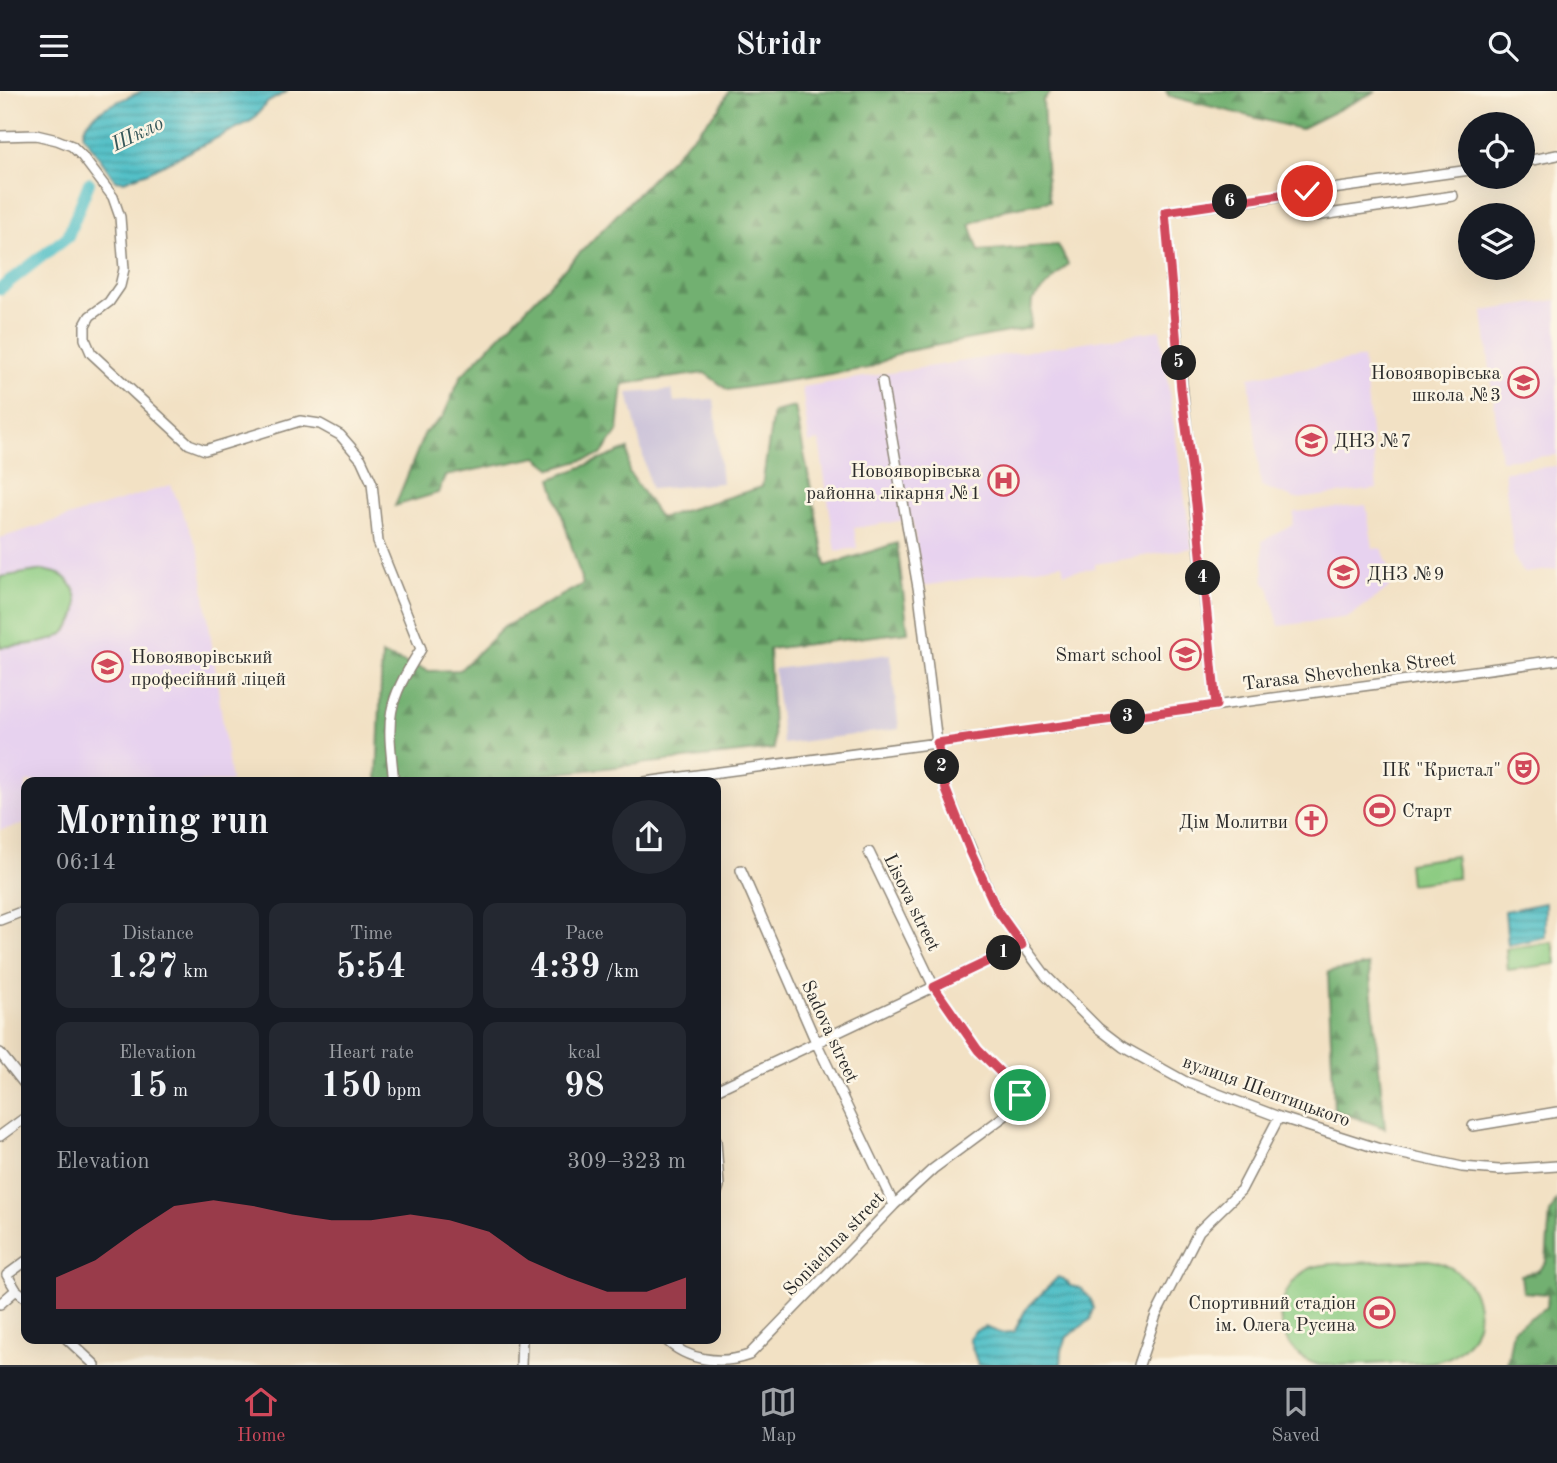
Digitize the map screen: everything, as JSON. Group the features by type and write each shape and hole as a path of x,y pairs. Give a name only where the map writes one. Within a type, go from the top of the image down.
{"street":[{"path":"0,136 36,135 57,139 72,146 113,197 120,217 124,269 120,286 109,302 90,316 85,325 85,339 91,353 189,444 205,450 300,421 320,424 340,435 361,459 372,483 378,542 421,649 399,685 390,712 388,726 393,777"},
{"path":"1535,159 1557,155"},
{"path":"1216,705 1196,504 1181,389 1165,212 1458,172"},
{"path":"1298,193 1301,218 1453,196"},
{"name":"вулиця Шептицького","path":"882,381 919,593 937,743 946,790 997,910 1046,976 1073,1004 1123,1047 1184,1081 1279,1117 1380,1149 1462,1167 1499,1170 1557,1166"},
{"name":"Tarasa Shevchenka Street","path":"682,777 1557,660"},
{"name":"Lisova street","path":"869,852 934,987 978,1050 1014,1086 1020,1095 1020,1102"},
{"name":"Sadova street","path":"741,870 816,1042 894,1205"},
{"path":"0,920 21,912"},
{"path":"721,1088 1022,945"},
{"path":"0,1053 21,1080"},
{"name":"Soniachna street","path":"673,1344 703,1362 725,1364 749,1355 894,1205 933,1169 1020,1102"},
{"path":"1474,1126 1557,1112"},
{"path":"1139,1365 1156,1315 1199,1231 1241,1190 1279,1117"},
{"path":"0,1136 21,1121"},
{"path":"21,1263 3,1271 21,1294"},
{"path":"0,1304 16,1290"},
{"path":"72,1344 95,1365"},
{"path":"521,1365 522,1344"}],"shaded area":[{"name":"Новояворівська школа №3","path":"1557,300 1557,455 1501,460 1483,311"},
{"name":"Новояворівська районна лікарня №1","path":"1160,330 1192,548 1095,564 1095,568 1064,573 1062,564 923,586 912,519 854,528 857,548 836,551 819,441 809,443 802,387"},
{"path":"1363,358 1377,489 1296,499 1261,486 1249,377"},
{"path":"672,390 674,402 714,399 722,483 651,489 628,393"},
{"path":"1557,466 1557,569 1524,573 1514,556 1504,471"},
{"name":"Новояворівський професійний ліцей","path":"171,485 199,552 230,777 21,777 21,825 0,830 0,538"},
{"path":"1366,505 1373,548 1382,549 1388,564 1390,587 1349,617 1279,626 1269,587 1264,583 1262,541 1293,525 1294,512"},
{"path":"890,654 899,729 783,744 774,669"}],"green space":[{"path":"729,91 1052,91 1043,100 1050,201 1003,210 970,224 979,251 1058,245 1068,264 1032,301 1030,328 902,352 869,368 728,390 705,373 623,384 618,431 601,455 552,469 537,457 445,476 438,493 395,506 425,432 443,417 461,376 720,108"},
{"path":"1166,91 1376,91 1300,129 1169,96"},
{"path":"795,407 826,566 897,543 908,632 769,649 774,749 525,777 377,777 382,655 429,671 460,670 504,627 583,584 551,479 628,449 629,472 660,518 762,487 773,412"},
{"path":"43,570 59,574 68,580 74,589 77,608 70,626 63,634 48,641 0,647 0,577"},
{"path":"1455,856 1458,878 1410,884 1408,863"},
{"path":"1553,942 1556,964 1508,970 1506,949"},
{"path":"1369,965 1385,1128 1334,1110 1328,972"},
{"path":"1557,1199 1557,1365 1507,1365 1513,1329 1547,1307 1548,1294 1523,1292 1521,1275 1538,1271 1546,1262 1550,1213"},
{"name":"Спортивний стадіон ім. Олега Русина","path":"1428,1260 1444,1264 1458,1273 1469,1284 1476,1297 1476,1327 1469,1341 1454,1354 1442,1360 1425,1363 1320,1365 1305,1359 1290,1344 1281,1322 1282,1304 1286,1292 1301,1274 1316,1266 1332,1264"}],"water":[{"path":"142,91 288,91 268,102 251,121 150,171 124,181 115,180 83,134 85,126 106,107"},
{"path":"1545,903 1545,937 1508,945 1505,911"},
{"path":"1058,1277 1070,1286 1080,1288 1090,1298 1094,1308 1090,1320 1067,1337 1062,1350 1061,1365 978,1365 969,1338 975,1331 985,1327 1001,1333 1014,1332 1026,1309"}],"waterway":[{"name":"Шкло","path":"0,289 68,236 89,183"}],"place":[{"name":"Новояворівська школа №3","path":"1524,383"},
{"name":"ДНЗ №7","path":"1311,440"},
{"name":"Новояворівська районна лікарня №1","path":"1004,481"},
{"name":"ДНЗ №9","path":"1344,573"},
{"name":"Smart school","path":"1185,654"},
{"name":"Новояворівський професійний ліцей","path":"108,667"},
{"name":"ПК \"Кристал\"","path":"1524,769"},
{"name":"Старт","path":"1379,810"},
{"name":"Дім Молитви","path":"1311,821"},
{"name":"Спортивний стадіон ім. Олега Русина","path":"1379,1313"}],"route":[{"path":"1020,1095 978,1050 934,987 1022,945 997,910 971,853 946,790 937,743 1216,705 1196,504 1181,389 1165,212 1307,191"}]}
